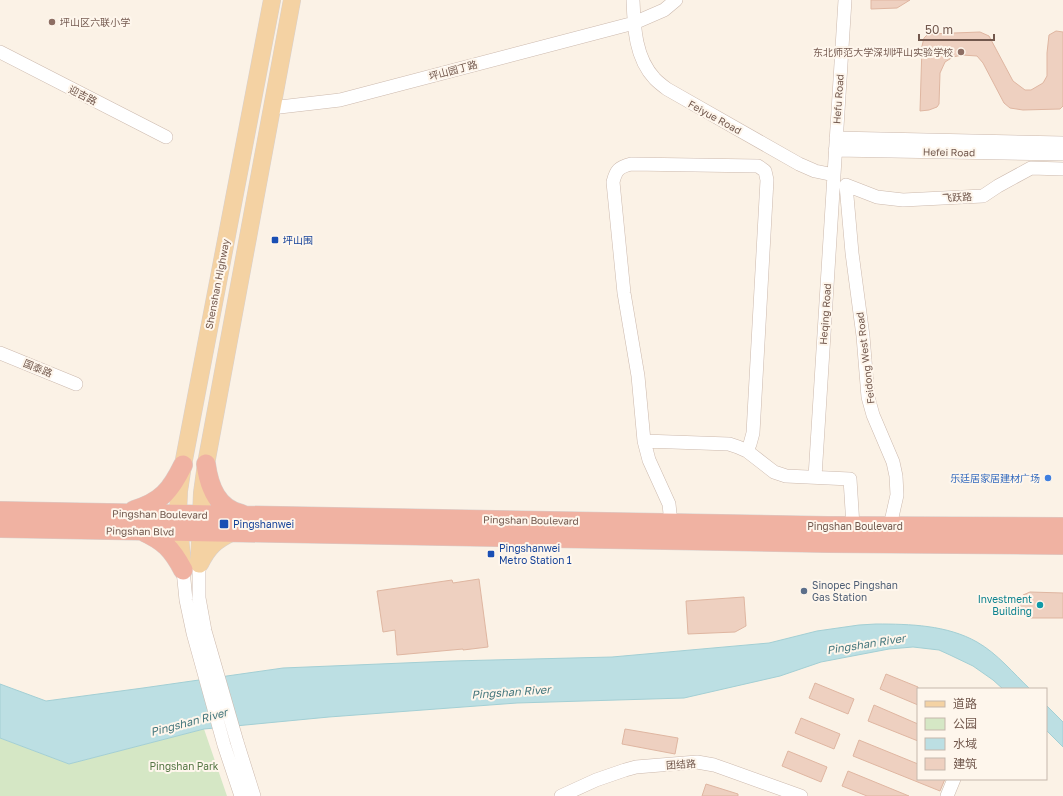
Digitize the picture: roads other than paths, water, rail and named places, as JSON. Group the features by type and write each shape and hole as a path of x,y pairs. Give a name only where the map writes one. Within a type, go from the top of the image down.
{"highway":[{"path":"206,464 208,478 213,491 220,501 228,508 238,513 249,515"},
{"path":"121,513 146,506 158,500 168,491 183,465"},
{"name":"Pingshan Boulevard","path":"0,511 121,513 179,523"},
{"name":"Pingshan Boulevard","path":"200,523 249,515 853,526 1063,527"},
{"name":"Pingshan Blvd","path":"0,528 141,531 179,523 200,523 233,532 279,533"},
{"path":"141,531 156,538 167,546 176,557 191,567"},
{"name":"Pingshan Boulevard","path":"279,533 820,543 1063,545"}],"main road":[{"name":"Shenshan Highway","path":"191,567 179,523 179,491 272,0"},
{"path":"191,567 200,523 206,464 292,0"},
{"path":"191,567 211,546 233,532"}],"street":[{"name":"Feiyue Road","path":"633,0 637,45 645,64 654,78 667,90 799,164 815,171 834,176"},
{"name":"坪山园丁路","path":"271,108 340,100 634,23 664,10 676,0"},
{"name":"Hefu Road","path":"836,144 845,0"},
{"name":"迎吉路","path":"0,52 166,137"},
{"name":"Hefei Road","path":"836,144 1063,142"},
{"name":"Hefei Road","path":"836,144 1063,154"},
{"name":"Heqing Road","path":"815,478 836,144"},
{"path":"671,523 669,504 649,460 644,440 638,376 624,293 613,182 616,173 623,166 632,164 758,166 764,171 767,180 753,433 746,451"},
{"name":"飞跃路","path":"846,185 877,197 903,200 983,196 1031,168 1063,169"},
{"name":"Feidong West Road","path":"846,185 868,397 873,415 893,462 896,476 897,495 890,526"},
{"name":"国泰路","path":"0,353 76,384"},
{"path":"644,440 729,444 738,446 774,472 786,476 850,479 853,526"},
{"path":"191,567 186,600 193,633 210,671 230,743 241,796"},
{"path":"230,743 254,796"},
{"name":"团结路","path":"561,796 596,780 630,769 697,762 714,764 800,796"},
{"path":"947,796 954,780"}],"water":[{"name":"Pingshan River","path":"859,625 915,625 941,629 965,636 992,652 1029,688 1002,688 973,666 950,655 939,650 913,647 889,649 821,662 780,676 684,698 517,703 329,717 204,729 69,764 0,738 0,684 46,701 283,668 452,661 612,657 769,643 817,631"},
{"path":"1047,706 1063,722 1063,747 1047,731"}],"place":[{"name":"坪山区六联小学","path":"52,22"},
{"name":"东北师范大学深圳坪山实验学校","path":"961,52"},
{"name":"坪山围","path":"275,240"},
{"name":"乐廷居家居建材广场","path":"1048,478"},
{"name":"Pingshanwei","path":"224,524"},
{"name":"Pingshanwei Metro Station 1","path":"491,554"},
{"name":"Sinopec Pingshan Gas Station","path":"804,591"},
{"name":"Investment Building","path":"1040,605"}],"park label":[{"name":"Pingshan Park","path":"184,766"}]}
